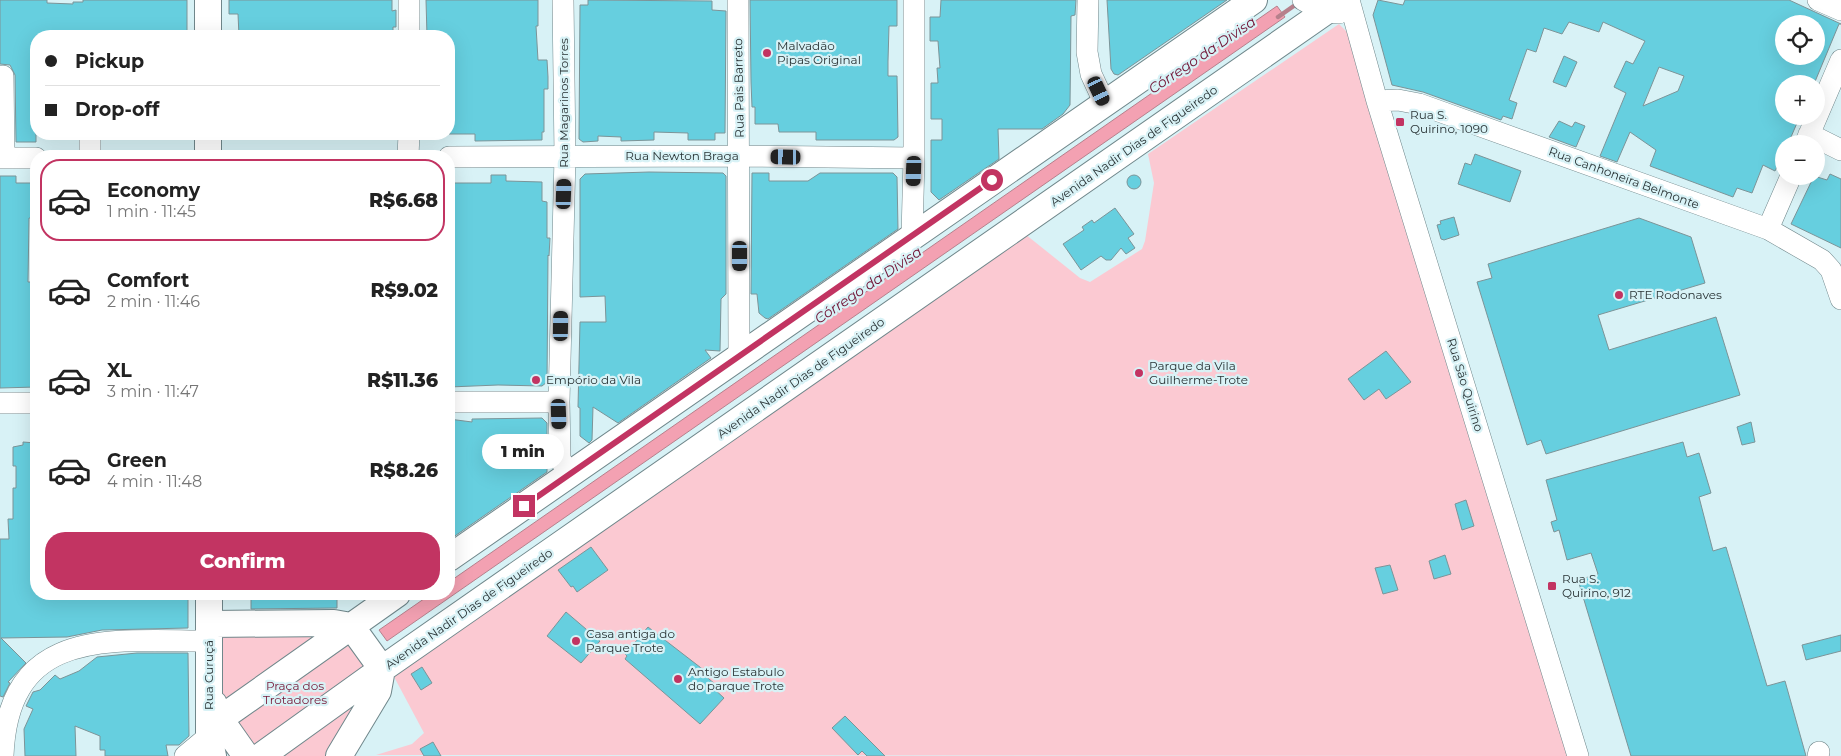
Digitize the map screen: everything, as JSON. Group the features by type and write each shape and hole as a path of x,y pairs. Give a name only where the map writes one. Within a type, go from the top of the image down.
{"main road":[{"path":"208,0 208,30"},
{"path":"455,554 1104,102 1254,0"},
{"name":"Avenida Nadir Dias de Figueiredo","path":"262,756 382,669 1334,5"},
{"name":"Rua Curuçá","path":"209,600 209,689 214,737"},
{"path":"246,756 214,737 351,626 388,600"},
{"path":"209,633 334,623 351,626 382,669 378,691 339,756"}],"street":[{"path":"409,0 409,30"},
{"name":"Rua Magarinos Torres","path":"563,0 565,156 559,402 560,459 569,474"},
{"name":"Rua Pais Barreto","path":"738,0 740,156 739,356"},
{"path":"912,236 914,0"},
{"path":"1088,0 1087,52 1091,74 1104,102"},
{"path":"1818,0 1841,10"},
{"name":"Rua São Quirino","path":"1334,5 1378,101 1578,756"},
{"path":"1809,135 1841,60"},
{"path":"3,76 2,158 30,158"},
{"name":"Rua Canhoneira Belmonte","path":"1378,101 1398,100 1419,104 1768,230 1822,260 1832,270 1841,299"},
{"path":"1825,145 1841,150"},
{"name":"Rua Newton Braga","path":"455,157 740,156 914,158"},
{"path":"1768,230 1787,185"},
{"path":"455,402 559,402"},
{"path":"0,403 30,403"},
{"path":"3,756 4,733 9,710 21,686 33,672 48,660 69,649 93,643 209,633"},
{"path":"185,756 214,737"}],"green space":[{"name":"Parque da Vila Guilherme-Trote","path":"1339,24 1350,35 1570,756 376,755 412,744 424,733 392,673 1025,234 1080,278 1090,282 1142,249 1145,241 1154,183 1148,154"},
{"name":"Praça dos Trotadores","path":"338,629 374,668 332,756 253,756 238,736 216,678 217,630"}],"shaded area":[{"path":"1277,6 1285,17 455,594 455,578"},
{"path":"422,600 446,600 387,641 379,630"}],"building":[{"path":"0,0 47,0 47,3 73,4 73,2 83,2 83,0 187,0 187,30 30,30 30,140 36,140 36,142 16,142 15,75 10,65 0,64"},
{"path":"229,0 392,0 392,11 396,10 396,27 393,27 393,30 239,30 238,14 229,14"},
{"path":"426,0 538,0 538,26 536,26 538,60 547,60 548,77 548,89 544,89 544,132 542,132 542,140 475,141 475,134 455,134 455,30 427,30"},
{"path":"588,0 712,1 712,10 726,11 725,133 715,133 715,140 688,140 688,133 654,132 654,140 621,141 621,137 598,136 598,141 583,142 579,139 580,5 588,5"},
{"path":"750,0 897,0 897,26 889,26 888,76 897,76 898,137 894,140 816,140 816,132 779,132 778,124 755,124 755,107 752,107"},
{"path":"941,0 1076,0 1075,15 1071,16 1070,105 1063,114 1042,129 998,129 999,159 939,200 931,192 931,140 942,140 942,119 931,119 931,83 938,83 937,68 940,68 938,41 930,41 930,17 940,17"},
{"path":"1107,0 1227,0 1118,75 1114,74 1111,69"},
{"path":"1378,0 1403,5 1405,0 1789,0 1822,15 1775,15 1775,65 1822,65 1818,75 1775,75 1775,125 1796,125 1792,135 1775,135 1775,171 1763,165 1752,193 1737,188 1733,197 1650,166 1656,150 1630,132 1617,162 1600,156 1626,93 1614,87 1626,61 1633,64 1645,41 1603,22 1599,32 1569,22 1562,34 1544,28 1536,52 1527,49 1509,100 1517,103 1512,119 1503,116 1501,120 1423,92 1392,85 1373,15","holes":["1659,67 1684,76 1678,91 1643,106"]},
{"path":"1825,17 1841,24 1839,24 1825,58"},
{"path":"1564,56 1577,62 1566,87 1553,82"},
{"path":"1559,121 1572,127 1575,122 1585,126 1576,147 1549,137"},
{"path":"1475,154 1521,171 1510,202 1458,184 1465,163 1471,165"},
{"path":"649,172 723,173 726,176 726,294 721,299 720,351 705,350 711,358 618,423 593,407 592,440 589,443 580,436 580,408 578,407 580,322 606,322 605,296 580,297 580,179 585,174"},
{"path":"752,173 769,173 769,181 808,181 820,173 893,173 897,177 898,229 768,319 765,318 759,313 757,294 751,294"},
{"path":"1830,174 1841,179 1841,248 1791,224 1810,185 1825,185 1825,179 1827,180"},
{"path":"491,175 506,175 506,181 542,182 542,201 547,202 547,238 550,238 548,255 547,382 542,386 455,387 455,183 491,183"},
{"path":"1131,175 1137,175 1141,182 1137,189 1131,189 1127,185 1127,179"},
{"path":"0,176 16,176 16,183 30,183 28,282 30,282 30,387 0,388"},
{"path":"1115,208 1134,234 1128,238 1135,248 1126,254 1121,248 1111,260 1106,260 1101,256 1081,270 1063,244 1084,230 1082,227 1092,220 1094,223"},
{"path":"1454,217 1459,235 1444,240 1441,239 1437,225 1441,224 1440,221"},
{"path":"1639,218 1691,237 1705,283 1598,315 1609,350 1716,317 1740,395 1546,454 1541,440 1527,445 1477,282 1492,278 1488,264"},
{"path":"1386,351 1411,382 1386,399 1379,389 1364,400 1348,379"},
{"path":"542,418 547,423 547,472 455,536 455,420 472,422 472,419"},
{"path":"1751,422 1755,442 1742,445 1737,427"},
{"path":"23,442 30,443 30,600 188,600 188,628 102,630 67,637 1,638 26,663 8,682 10,683 3,697 0,696 0,539 9,539 8,519 13,519 13,488 16,488 16,466 13,466 13,447 23,445"},
{"path":"1683,442 1687,457 1699,453 1711,493 1699,497 1713,551 1726,547 1767,686 1785,681 1806,756 1631,756 1578,580 1598,574 1591,553 1567,560 1559,530 1554,532 1551,522 1557,520 1546,480"},
{"path":"1466,500 1474,526 1462,530 1455,504"},
{"path":"591,547 608,570 577,592 558,570"},
{"path":"1445,555 1451,574 1434,579 1429,561"},
{"path":"1390,565 1398,590 1383,594 1375,568"},
{"path":"251,600 337,600 337,608 251,609"},
{"name":"Casa antiga do Parque Trote","path":"566,612 600,641 581,663 547,636"},
{"name":"Antigo Estabulo do parque Trote","path":"648,627 705,671 703,674 715,684 712,687 724,698 700,724 625,659 627,656 625,654"},
{"path":"1841,635 1841,651 1806,660 1802,645"},
{"path":"137,653 188,653 189,736 179,745 166,745 168,756 105,756 105,750 100,750 100,736 75,726 76,756 25,756 24,729 33,709 26,706 33,692 40,690 55,675 60,679 79,671 97,657"},
{"path":"422,667 432,683 421,690 411,674"},
{"path":"845,716 885,756 867,756 862,751 858,755 832,728"},
{"path":"433,742 441,756 424,756 420,749"}],"waterway":[{"name":"Córrego da Divisa","path":"1278,17 1298,3"}],"place":[{"name":"Malvadão Pipas Original","path":"767,53"},
{"name":"Rua S. Quirino, 1090","path":"1400,122"},
{"name":"RTE Rodonaves","path":"1619,295"},
{"name":"Parque da Vila Guilherme-Trote","path":"1139,373"},
{"name":"Empório da Vila","path":"536,380"},
{"name":"Rua S. Quirino, 912","path":"1552,586"},
{"name":"Casa antiga do Parque Trote","path":"576,641"},
{"name":"Antigo Estabulo do parque Trote","path":"678,679"}],"route":[{"path":"524,506 992,180"}]}
